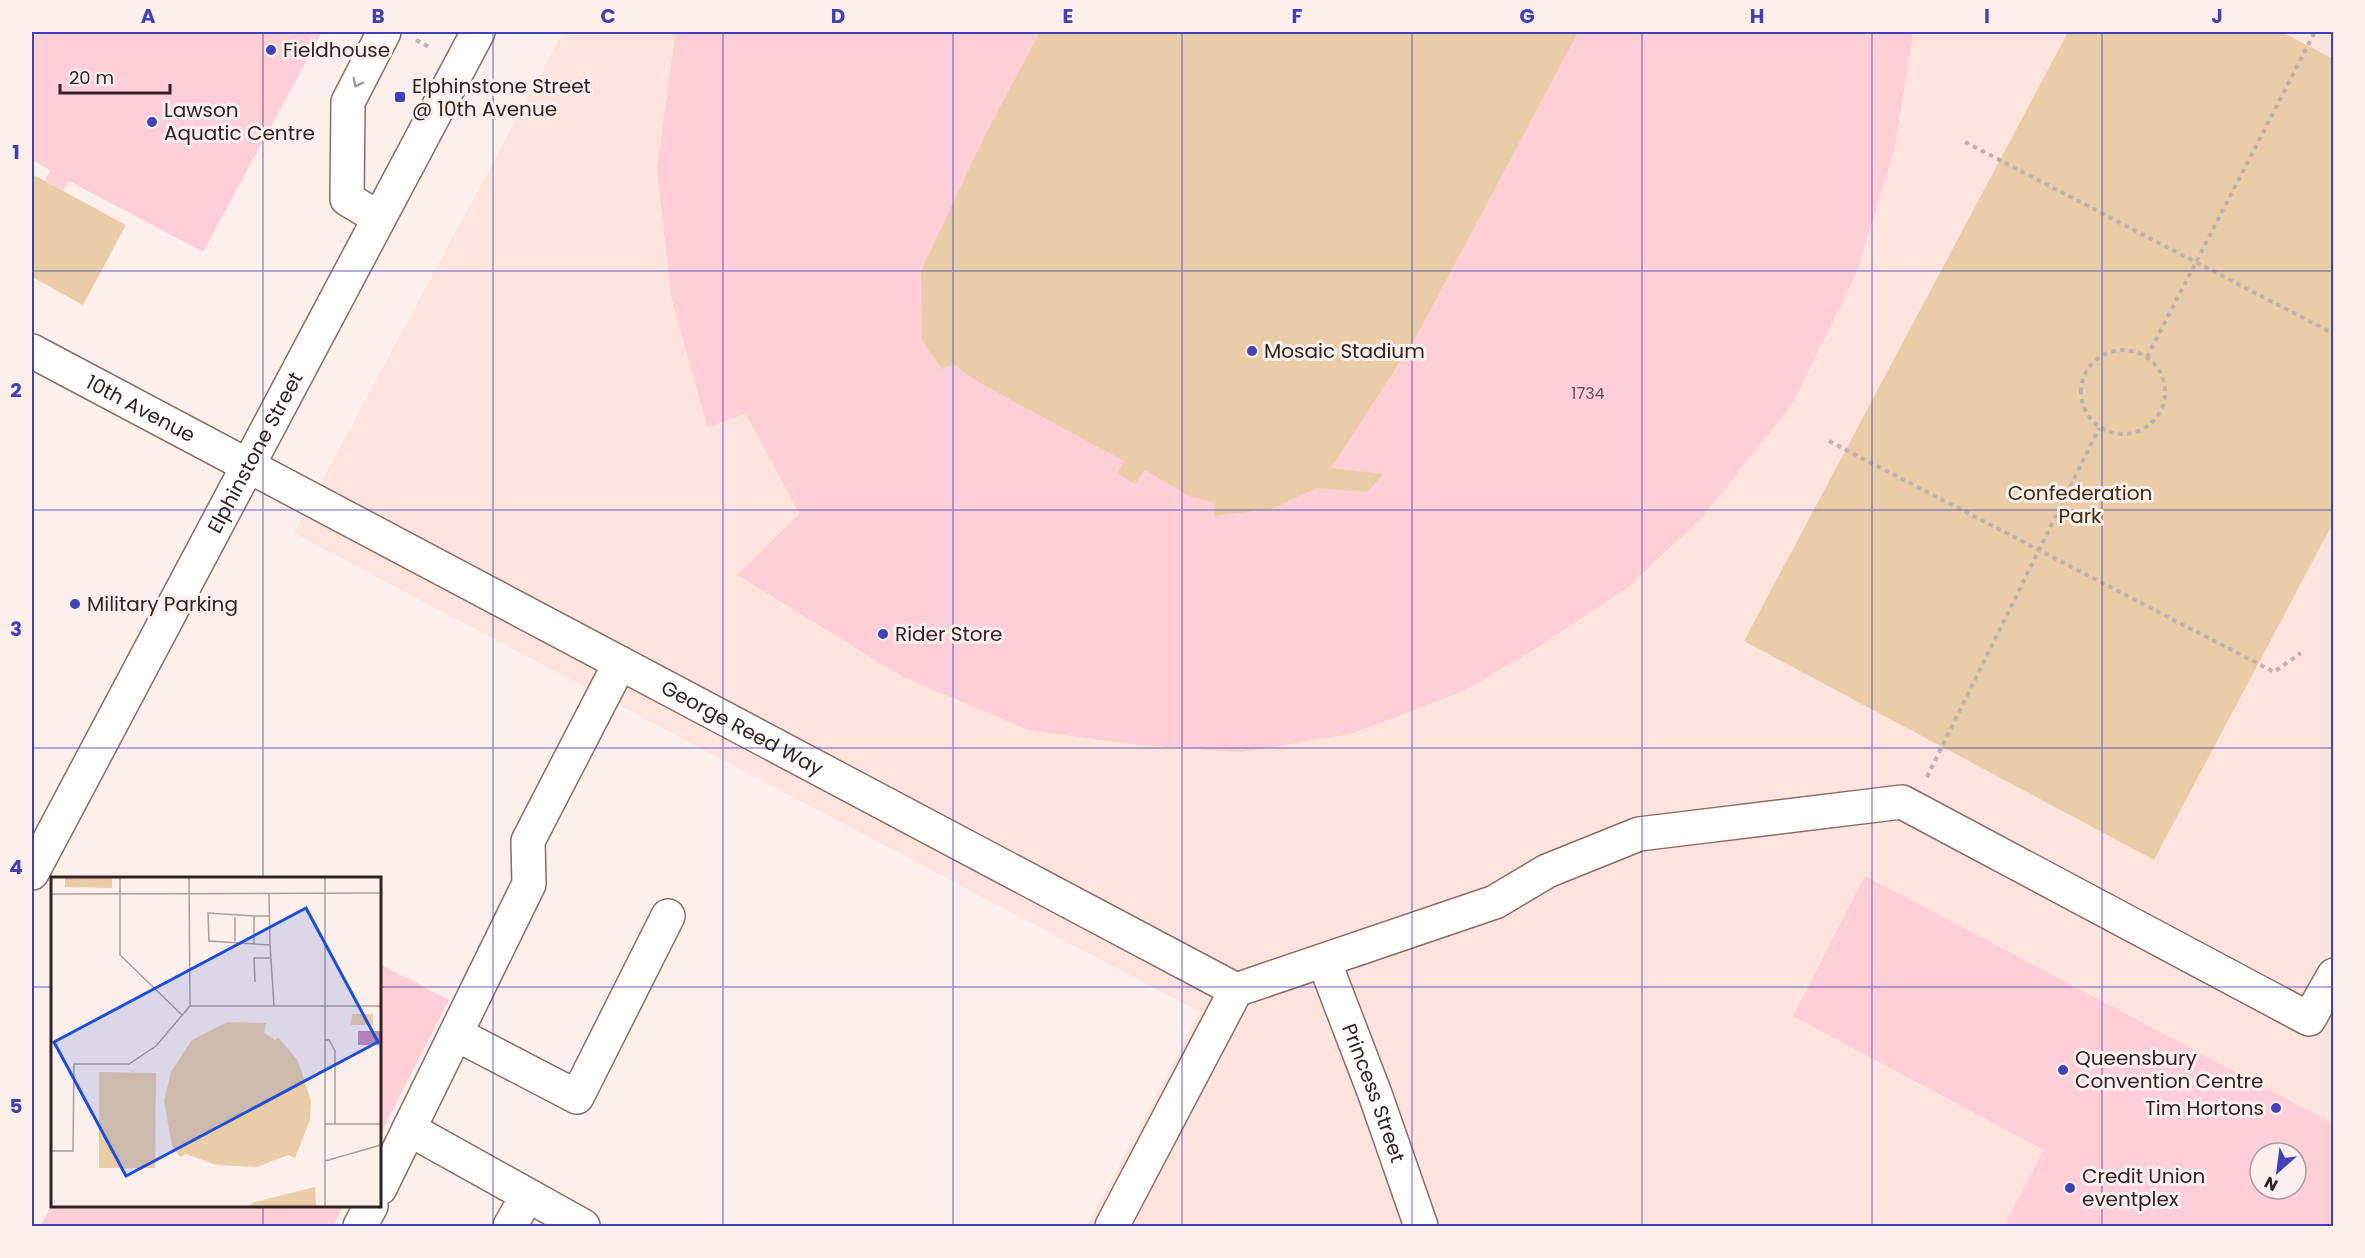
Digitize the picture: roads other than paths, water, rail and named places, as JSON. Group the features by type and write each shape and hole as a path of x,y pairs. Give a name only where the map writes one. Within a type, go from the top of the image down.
{"street":[{"path":"379,218 347,199 348,102 384,32"},
{"name":"Elphinstone Street","path":"32,873 478,32"},
{"name":"10th Avenue","path":"32,351 248,467"},
{"name":"George Reed Way","path":"248,467 1236,990"},
{"path":"381,1186 529,884 528,841 620,663"},
{"path":"1112,1227 1236,990 1495,902 1547,871 1639,834 1902,802 2309,1019 2334,975"},
{"path":"456,1034 577,1096 668,916"},
{"name":"Princess Street","path":"1323,961 1375,1094 1421,1227"},
{"path":"410,1129 583,1227"},
{"path":"510,1227 527,1196"},
{"path":"360,1227 370,1207"}],"place":[{"name":"Fieldhouse","path":"271,50"},
{"name":"Elphinstone Street @ 10th Avenue","path":"400,97"},
{"name":"Lawson Aquatic Centre","path":"152,122"},
{"name":"Mosaic Stadium","path":"1252,351"},
{"name":"Military Parking","path":"75,604"},
{"name":"Rider Store","path":"883,634"},
{"name":"Queensbury Convention Centre","path":"2063,1070"},
{"name":"Tim Hortons","path":"2276,1108"},
{"name":"Credit Union eventplex","path":"2070,1188"}],"park label":[{"name":"Confederation Park","path":"2080,504"}]}
